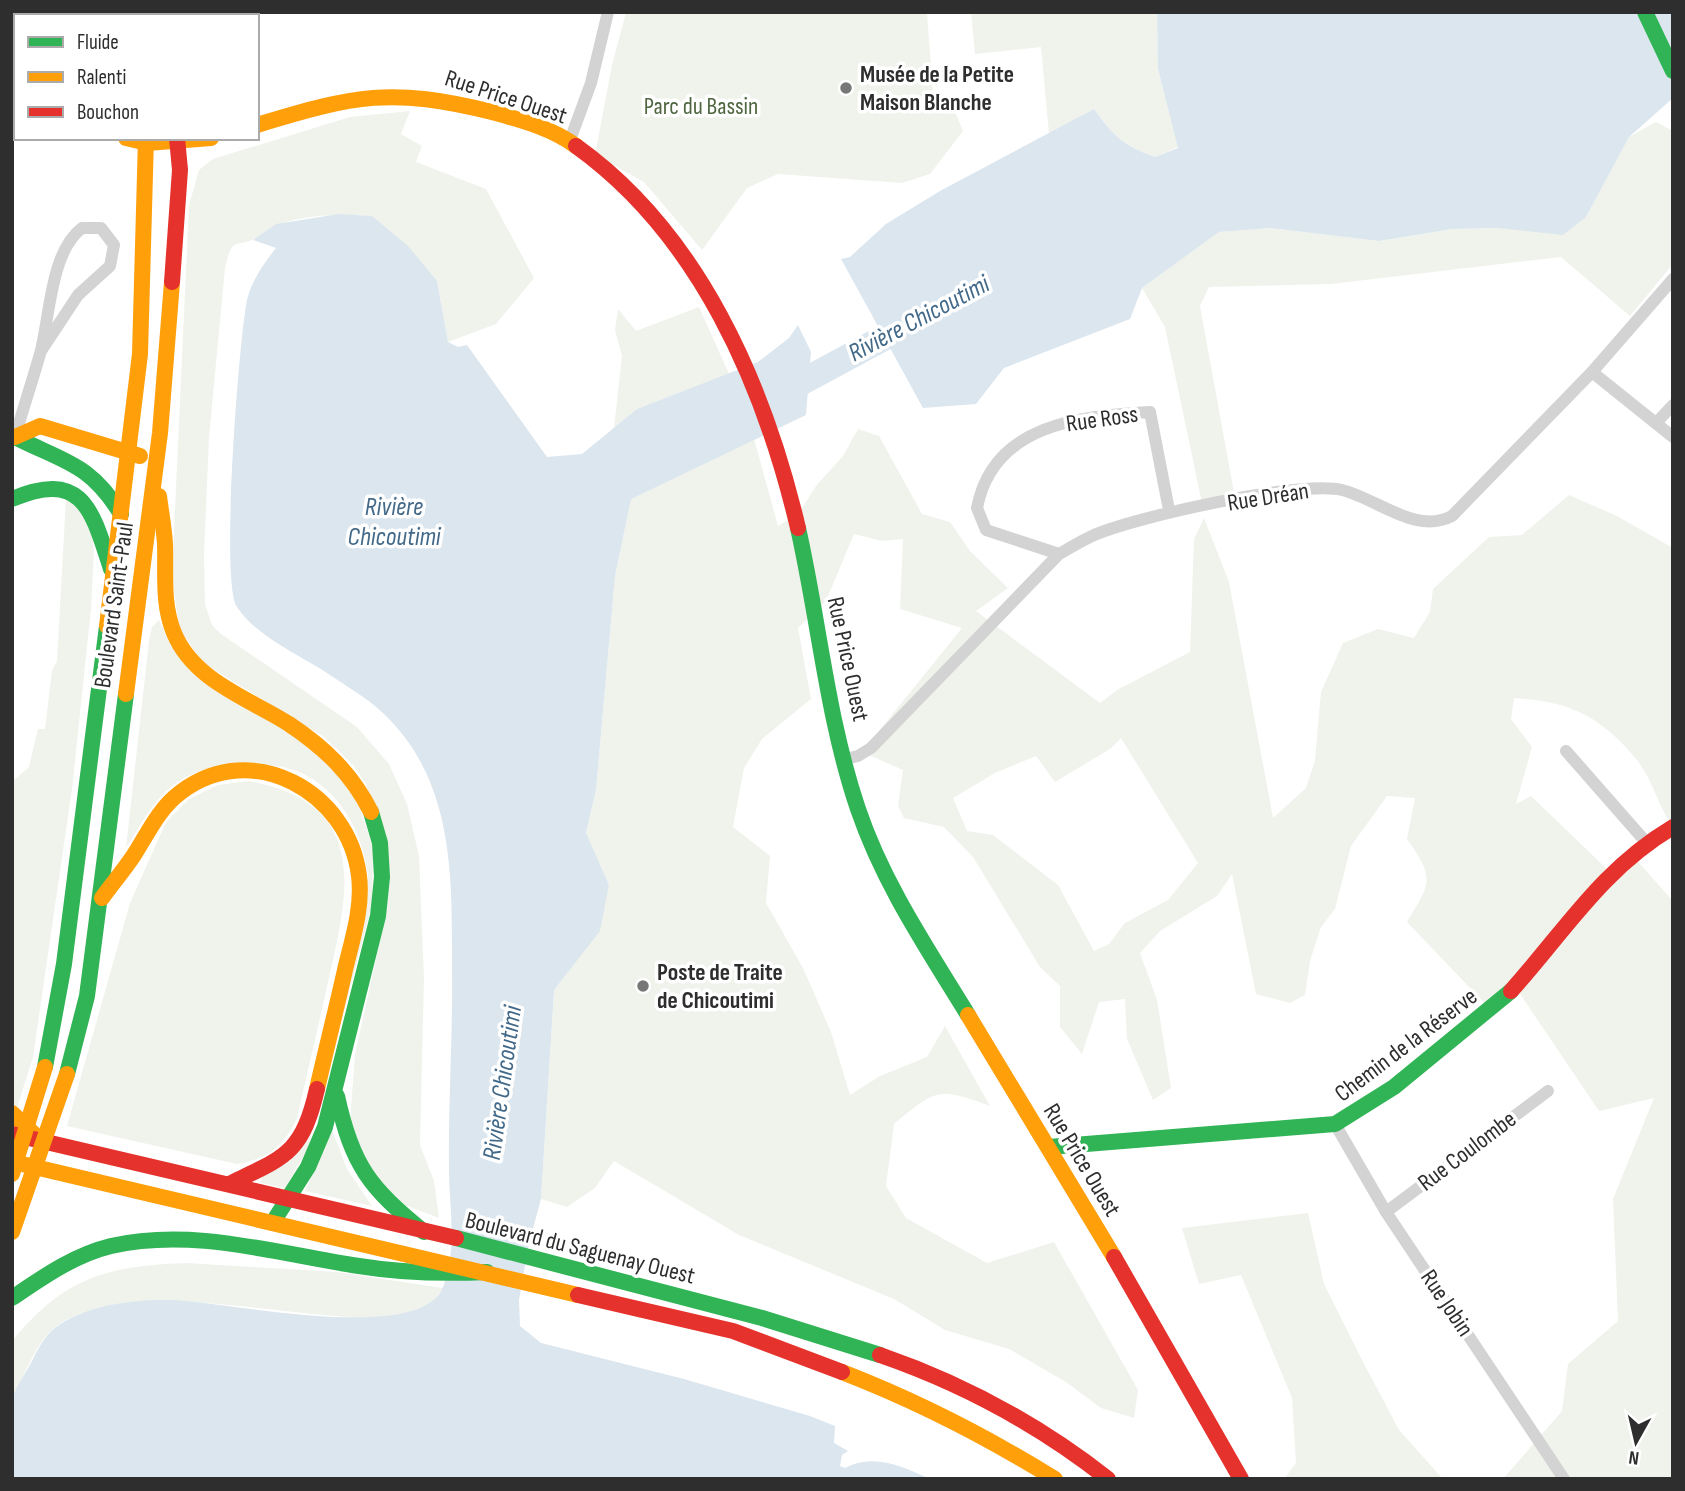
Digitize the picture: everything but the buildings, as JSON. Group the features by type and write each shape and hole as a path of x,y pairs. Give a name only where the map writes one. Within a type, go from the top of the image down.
{"main road":[{"path":"1645,12 1673,71"},
{"name":"Rue Price Ouest","path":"259,124 349,98 424,95 540,126 570,141 627,186 653,214 705,285 738,354 797,522 851,789 872,847 902,909 1049,1147 1241,1479"},
{"name":"Boulevard Saint-Paul","path":"12,1232 67,1074 83,1015 101,899 117,756 157,464 180,170 177,140"},
{"name":"Boulevard Saint-Paul","path":"12,1174 45,1067 64,964 139,354 146,141"},
{"path":"13,440 40,426 129,451 157,464 165,547 164,597 169,620 181,647 196,665 217,683 298,728 327,750 357,786 378,834 382,861 382,893 336,1091 314,1154 273,1222"},
{"path":"13,440 93,474 107,488 121,514"},
{"path":"12,499 36,487 49,486 67,490 81,498 96,521 113,577"},
{"path":"101,899 172,799 197,781 227,771 266,771 297,781 332,810 352,842 361,875 359,911 309,1125 287,1155 229,1184"},
{"name":"Chemin de la Réserve","path":"1049,1147 1335,1124 1361,1112 1491,1010 1516,987 1556,932 1595,887 1644,841 1673,827"},
{"path":"336,1091 346,1139 361,1172 385,1200 424,1232"},
{"path":"12,1113 41,1140"},
{"name":"Boulevard du Saguenay Ouest","path":"12,1134 548,1261 821,1335 916,1368 989,1400 1058,1440 1108,1479"},
{"name":"Boulevard du Saguenay Ouest","path":"12,1161 733,1331 891,1391 989,1438 1055,1479"},
{"path":"12,1298 50,1270 98,1248 148,1239 194,1240 276,1250 413,1274 488,1272"}],"street":[{"path":"570,141 591,83 608,12"},
{"path":"13,440 41,351 47,310 68,245 82,228 101,228 114,245 112,262 78,295 41,351"},
{"name":"Rue Dréan","path":"845,758 858,756 871,748 1059,554 1093,535 1150,518 1308,487 1342,490 1424,523 1440,522 1452,516 1592,372 1673,279"},
{"path":"1592,372 1673,437"},
{"path":"1656,423 1673,405"},
{"name":"Rue Ross","path":"1059,554 986,530 977,509 988,474 1009,450 1052,426 1091,415 1150,412 1168,505"},
{"path":"1566,751 1644,841"},
{"name":"Rue Coulombe","path":"1386,1212 1548,1091"},
{"name":"Rue Jobin","path":"1335,1124 1386,1212 1564,1479"}],"green space":[{"name":"Parc du Bassin","path":"626,12 927,12 933,96 951,102 963,131 930,174 902,183 778,174 747,188 702,250 644,182 595,155 612,65"},
{"path":"971,12 1157,12 1158,69 1178,147 1155,157 1144,153 1120,139 1094,109 1049,134 1041,47 975,54"},
{"path":"410,111 401,134 422,146 416,162 486,189 534,278 496,324 448,342 437,281 371,216 302,218 276,225 256,238 233,246 225,268 209,437 204,555 205,604 212,625 221,634 357,727 389,764 407,804 419,856 424,978 420,1145 434,1181 439,1218 405,1205 371,1174 350,1121 355,1054 386,914 366,784 353,765 324,737 203,663 179,628 172,575 189,205 199,170 213,159 350,117"},
{"path":"1656,122 1673,131 1673,264 1630,316 1561,257 1331,284 1209,287 1200,306 1235,498 1202,503 1165,327 1142,288 1219,232 1270,228 1379,241 1452,229 1498,228 1586,217 1629,137"},
{"path":"699,307 729,374 637,409 614,428 622,356 615,330 618,309 636,331"},
{"path":"750,424 778,526 799,513 816,486 843,456 858,429 879,436 922,514 950,522 970,551 1008,588 976,611 1100,703 1117,690 1190,652 1194,539 1204,518 1229,582 1273,818 1306,788 1315,760 1321,692 1343,643 1378,629 1414,638 1430,612 1433,589 1489,537 1522,535 1569,495 1617,516 1673,548 1673,827 1637,760 1597,722 1568,707 1514,698 1511,719 1532,747 1516,804 1531,796 1610,872 1632,855 1673,901 1673,1479 1503,1479 1562,1411 1568,1364 1618,1321 1613,1199 1654,1098 1599,1111 1516,988 1491,1010 1407,922 1421,898 1426,880 1422,863 1407,839 1415,798 1387,796 1351,846 1335,909 1321,927 1310,961 1305,995 1290,1003 1256,994 1232,874 1217,896 1160,931 1140,953 1157,1000 1171,1088 1153,1100 1127,1039 1125,999 1099,1002 1082,1054 1060,1027 1060,986 1040,967 973,857 944,827 904,818 898,806 903,770 862,752 962,628 900,609 903,539 882,541 854,534 826,601 798,628 811,699 762,739 744,768 733,827 770,856 766,903 803,968 831,1032 850,1095 880,1076 927,1057 945,1026 990,1106 959,1096 938,1095 919,1104 894,1124 886,1186 906,1218 987,1263 1054,1242 1138,1390 1134,1418 1101,1408 1066,1382 1009,1349 945,1330 894,1299 739,1235 614,1161 595,1188 567,1207 541,1199 554,990 599,931 609,885 586,834 596,790 615,576 631,498 688,469","holes":["1121,738 1198,863 1168,900 1125,923 1109,944 1094,951 1058,885 993,835 967,831 953,798 995,773 1036,756 1055,782 1110,749"]},
{"path":"66,498 76,504 92,534 94,552 91,609 72,789 33,1057 17,1108 12,1102 12,782 29,767 38,729 45,729 52,671 57,661"},
{"path":"159,620 169,642 325,758 359,804 373,849 372,905 307,1150 285,1188 260,1183 262,1177 291,1160 368,877 365,859 353,825 333,796 304,774 275,766 216,767 179,781 156,803 126,848 149,641 152,627"},
{"path":"249,781 288,792 316,809 333,830 342,856 342,915 336,948 297,1118 292,1128 280,1144 266,1155 237,1164 67,1126 130,903 166,822 189,799 218,785"},
{"path":"332,1130 347,1169 372,1206 305,1191"},
{"path":"1308,1213 1324,1284 1362,1360 1399,1430 1443,1479 1284,1479 1296,1463 1292,1398 1241,1275 1199,1284 1182,1228"},
{"path":"187,1263 337,1272 443,1288 425,1308 390,1317 336,1316 192,1302 117,1305 84,1312 58,1325 43,1340 12,1397 12,1341 50,1302 89,1279 110,1272 133,1267"}],"water":[{"name":"Rivière Chicoutimi","path":"1157,12 1673,12 1673,98 1629,137 1586,217 1563,235 1498,228 1452,229 1379,241 1270,228 1219,232 1142,288 1130,319 1004,368 976,404 923,408 841,259 850,257 886,224 940,191 1094,109 1107,127 1135,148 1155,157 1178,148 1158,69"},
{"name":"Rivière Chicoutimi","path":"339,214 372,216 408,246 437,281 448,342 458,347 467,345 547,457 582,454 637,409 758,362 789,338 798,325 811,352 806,415 631,499 615,576 596,790 586,833 609,885 600,931 554,990 541,1199 529,1243 519,1300 520,1326 541,1343 684,1379 810,1416 835,1426 834,1443 848,1451 842,1455 840,1466 845,1468 877,1461 930,1479 12,1479 11,1420 15,1392 47,1335 67,1320 110,1305 157,1300 318,1316 399,1314 427,1305 443,1287 448,1273 452,1228 449,1183 451,900 444,832 436,800 424,769 407,740 383,713 356,692 255,627 237,607 232,589 230,554 233,459 244,323 252,286 276,248 253,240 276,224"}],"waterway":[{"name":"Rivière Chicoutimi","path":"778,395 913,322"}],"traffic: fast":[{"path":"1645,12 1673,71"},
{"path":"15,437 87,474 110,497 121,514"},
{"path":"12,499 36,491 55,489 70,492 90,513 111,569"},
{"path":"798,528 838,740 858,809 893,889 968,1015"},
{"path":"45,1067 64,964 107,626"},
{"path":"67,1074 87,996 126,694"},
{"path":"273,1222 308,1167 325,1127 378,916 382,877 380,843 371,812"},
{"path":"1049,1147 1335,1124 1394,1087 1511,991"},
{"path":"337,1096 349,1141 366,1174 390,1202 424,1232"},
{"path":"456,1238 762,1318 880,1355"},
{"path":"12,1298 59,1268 97,1250 142,1241 173,1239 235,1244 391,1270 487,1272"}],"traffic: slow":[{"path":"259,124 348,101 399,97 426,99 492,112 547,129 576,146"},
{"path":"134,140 147,143 185,140"},
{"path":"107,626 140,354 146,140"},
{"path":"126,694 160,433 172,282"},
{"path":"15,437 40,426 140,456"},
{"path":"159,496 165,544 168,611 174,633 183,650 208,676 289,724 326,752 346,774 371,812"},
{"path":"102,898 166,805 181,792 209,777 237,771 266,773 293,782 317,798 337,820 351,846 360,888 356,924 317,1089"},
{"path":"968,1015 1114,1257"},
{"path":"12,1174 45,1067"},
{"path":"12,1232 67,1074"},
{"path":"12,1113 36,1136"},
{"path":"22,1164 578,1295"},
{"path":"842,1372 951,1421 1055,1479"}],"traffic: jam":[{"path":"172,282 180,170 177,140"},
{"path":"576,146 619,182 658,223 691,268 720,316 745,367 766,420 798,528"},
{"path":"1511,991 1604,882 1625,862 1673,827"},
{"path":"229,1184 264,1167 288,1151 305,1127 317,1089"},
{"path":"12,1134 456,1238"},
{"path":"1114,1257 1241,1479"},
{"path":"578,1295 733,1331 842,1372"},
{"path":"880,1355 971,1392 999,1407 1055,1440 1108,1479"}],"place":[{"name":"Musée de la Petite Maison Blanche","path":"846,88"},
{"name":"Poste de Traite de Chicoutimi","path":"643,986"}]}
